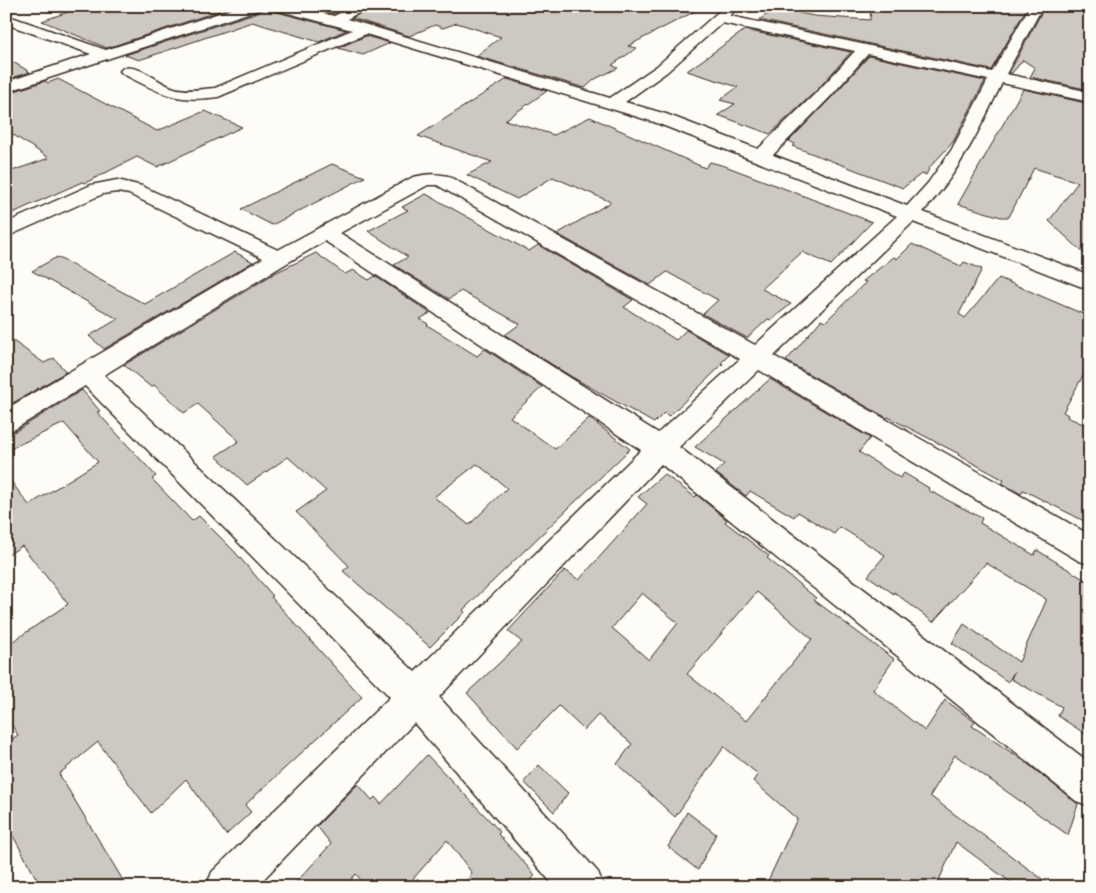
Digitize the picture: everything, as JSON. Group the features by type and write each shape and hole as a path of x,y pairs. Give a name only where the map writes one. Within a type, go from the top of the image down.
{"street":[{"path":"6,87 255,6"},
{"path":"278,6 335,20 660,118 1090,283"},
{"path":"335,20 365,6"},
{"path":"613,104 646,82 733,6"},
{"path":"227,887 660,448 909,215 935,187 961,150 997,77 1037,6"},
{"path":"720,18 1090,97"},
{"path":"6,19 104,54"},
{"path":"128,71 171,92 195,95 218,92 365,29"},
{"path":"761,157 824,94 865,49"},
{"path":"646,82 660,118"},
{"path":"6,422 324,232 420,182 428,179 441,180 758,358 1090,551"},
{"path":"6,231 98,189 117,186 135,190 279,258"},
{"path":"324,232 660,448 1090,786"},
{"path":"88,373 416,697 582,887"}],"building":[{"path":"85,6 234,6 107,48 42,21"},
{"path":"263,6 270,6 273,11 346,30 319,42 252,22 139,60 125,55 261,11"},
{"path":"304,6 349,6 334,14"},
{"path":"373,6 705,6 628,46 637,48 612,65 618,68 595,79 585,88 476,56 501,37 457,23 443,28 435,25 409,36 352,18"},
{"path":"871,6 1028,6 991,70 759,20 776,8 814,16 870,20"},
{"path":"1045,6 1074,6 1090,9 1090,40 1085,51 1090,52 1090,90 1030,77 1035,68 1023,60 1012,73 1009,73"},
{"path":"745,30 851,52 817,90 770,134 718,115 735,104 720,100 738,87 687,71"},
{"path":"366,36 390,43 363,55 338,48"},
{"path":"869,56 985,81 953,142 930,167 926,175 921,174 903,188 792,146 795,144 789,141"},
{"path":"6,58 30,72 6,80"},
{"path":"58,79 157,131 205,111 242,127 157,167 137,157 85,183 82,182 6,216 6,173 49,158 6,130 6,94 45,81 48,83"},
{"path":"507,79 547,91 505,120 554,135 590,117 705,168 710,162 725,166 872,222 831,265 802,252 762,289 791,304 771,320 768,319 747,338 703,314 718,300 667,272 650,285 557,234 611,202 553,177 517,199 467,175 492,162 418,136"},
{"path":"1023,89 1090,104 1090,259 1049,221 1078,182 1034,168 1009,217 1001,217 958,204"},
{"path":"332,164 365,177 272,225 241,209"},
{"path":"426,194 529,251 538,245 633,300 624,307 676,340 686,330 729,355 721,363 723,364 669,416 664,413 654,423 572,377 505,335 520,324 461,291 449,299 394,265 408,257 368,231 408,210 402,207"},
{"path":"912,244 961,266 964,262 982,269 959,314 965,318 999,278 1090,317 1090,363 1063,412 1068,415 1067,417 1090,427 1090,524 1023,490 1021,494 1002,483 1004,480 959,454 887,418 786,361 821,320 825,322 866,282 863,281 894,257 897,259"},
{"path":"235,252 253,262 104,349 89,336 118,319 32,271 57,257 145,304"},
{"path":"316,253 345,274 353,270 369,280 375,276 430,313 420,319 427,325 477,356 485,349 542,387 510,417 555,449 589,418 630,449 463,610 465,612 430,647 343,571 349,566 296,512 326,491 288,457 247,485 216,456 239,441 198,404 184,413 154,385 151,387 124,365 275,273","holes":["477,464 507,488 469,525 434,497"]},
{"path":"6,336 44,363 54,358 66,372 6,407"},
{"path":"770,379 870,438 859,452 900,478 904,473 929,488 928,490 982,518 980,523 1034,555 1037,550 1090,583 1090,737 1058,716 1062,707 1011,679 1014,672 1008,682 952,643 964,624 1019,662 1046,599 986,563 933,622 894,592 894,594 868,576 885,555 840,527 834,534 798,512 794,517 750,491 746,496 716,473 724,464 695,447"},
{"path":"82,390 100,411 97,412 156,476 152,479 192,521 199,516 234,551 273,596 271,597 362,697 245,805 251,812 226,835 186,779 151,813 98,742 59,774 127,887 41,887 6,823 6,743 18,735 6,716 6,646 68,604 22,546 6,556 6,475 29,505 98,462 64,423 6,451 6,434 16,431"},
{"path":"664,474 695,497 697,495 727,520 725,522 769,556 767,558 816,598 814,600 894,659 873,690 925,731 945,700 975,722 972,726 1024,761 1078,804 1068,835 955,755 930,796 1053,887 1017,887 956,842 936,887 765,887 797,819 753,781 758,774 724,747 675,817 617,764 632,744 598,715 584,730 559,706 517,748 467,693 522,642 508,631 565,570 579,580 647,504 638,497","holes":["757,592 812,639 746,721 687,674","642,593 678,623 649,660 612,628"]},
{"path":"427,755 492,823 500,832 498,834 535,875 526,887 461,887 472,873 447,840 406,887 366,887 356,874 344,887 292,887 331,844 317,826 358,784 372,800 375,797 381,804"},
{"path":"539,765 568,793 554,812 524,782"},
{"path":"687,812 716,834 698,870 668,847"}]}
